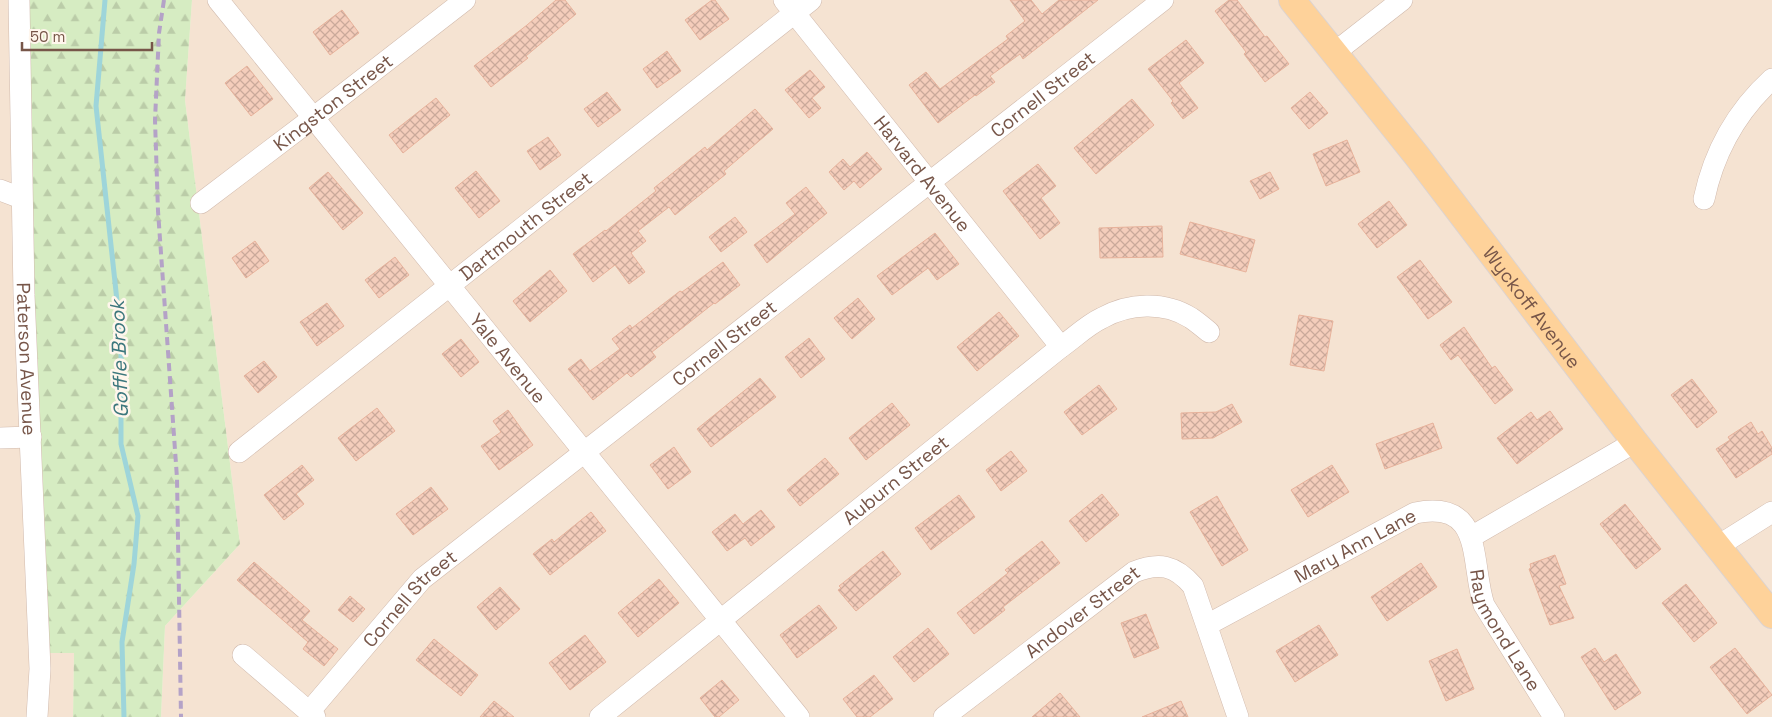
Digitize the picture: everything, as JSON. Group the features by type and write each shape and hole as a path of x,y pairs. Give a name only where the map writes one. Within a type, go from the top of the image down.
{"main road":[{"name":"Wyckoff Avenue","path":"1292,0 1423,164 1635,442 1772,615"}],"street":[{"name":"Paterson Avenue","path":"19,0 21,198 40,669 37,717"},
{"name":"Yale Avenue","path":"218,0 798,717"},
{"name":"Kingston Street","path":"201,203 465,0"},
{"name":"Dartmouth Street","path":"239,452 449,286 789,7 811,0"},
{"name":"Cornell Street","path":"312,714 422,579 1163,0"},
{"path":"1334,52 1402,0"},
{"name":"Harvard Avenue","path":"789,7 1061,347"},
{"path":"1704,199 1707,183 1718,151 1732,125 1750,101 1772,79"},
{"path":"0,190 21,198"},
{"name":"Auburn Street","path":"600,717 1061,347 1100,318 1117,310 1137,306 1154,306 1173,310 1190,317 1209,332"},
{"path":"0,438 31,437"},
{"path":"1472,537 1635,442"},
{"name":"Mary Ann Lane","path":"1207,625 1415,513 1441,512 1454,517 1472,537"},
{"path":"1718,546 1772,512"},
{"name":"Raymond Lane","path":"1472,537 1479,590 1484,604 1554,717"},
{"name":"Andover Street","path":"944,717 1134,572 1147,567 1160,566 1185,576 1193,586 1207,625"},
{"path":"1207,625 1238,717"},
{"path":"242,655 312,714"}],"shaded area":[{"path":"0,0 25,0 37,653 74,653 73,717 0,717"},
{"path":"192,0 1772,0 1772,717 161,717 165,626 240,544 185,100"}],"green space":[{"path":"25,0 192,0 185,100 240,544 165,626 161,717 73,717 74,653 37,653"}],"building":[{"path":"556,0 565,0 576,14 526,56 528,58 491,87 474,66"},
{"path":"712,0 715,0 729,19 700,40 685,20"},
{"path":"1010,0 1031,0 1042,14 1059,0 1098,0 1023,59 1020,54 990,76 995,82 938,123 909,85 926,72 940,89 1008,39 1006,36 1025,21"},
{"path":"1229,0 1237,0 1265,37 1267,36 1289,64 1265,82 1244,54 1246,52 1215,11"},
{"path":"342,10 359,33 330,55 313,32"},
{"path":"1186,40 1204,63 1179,83 1198,108 1183,119 1171,103 1173,101 1148,69"},
{"path":"667,51 681,71 657,88 643,69"},
{"path":"247,66 273,99 251,116 225,83"},
{"path":"810,70 825,87 812,98 821,108 809,118 785,90"},
{"path":"607,92 621,110 598,127 584,109"},
{"path":"1310,92 1328,113 1309,129 1291,108"},
{"path":"436,98 450,115 403,153 389,135"},
{"path":"1132,99 1154,125 1096,174 1074,148"},
{"path":"755,109 773,129 724,171 726,174 675,215 669,207 638,231 646,241 631,253 645,272 629,284 615,265 593,282 573,254 606,231 656,191 654,188 705,147 707,150"},
{"path":"548,137 561,155 540,170 527,151"},
{"path":"1347,140 1360,172 1326,186 1313,154"},
{"path":"867,152 882,169 860,188 854,181 844,190 829,172 843,159 850,167"},
{"path":"1038,164 1056,186 1041,198 1060,223 1040,239 1003,191"},
{"path":"476,171 500,201 479,218 455,188"},
{"path":"328,172 363,213 343,230 309,188"},
{"path":"1270,172 1279,189 1260,199 1250,181"},
{"path":"806,187 827,213 767,263 754,245 795,214 786,203"},
{"path":"1389,201 1407,225 1377,248 1358,224"},
{"path":"735,217 747,232 721,252 709,237"},
{"path":"1190,222 1255,240 1246,272 1180,254"},
{"path":"1162,226 1163,257 1100,258 1099,228"},
{"path":"935,233 959,264 937,280 928,268 892,295 877,276"},
{"path":"255,241 269,261 246,278 232,258"},
{"path":"395,257 409,275 379,298 365,280"},
{"path":"1420,260 1452,302 1428,319 1397,277"},
{"path":"723,262 740,285 652,352 656,357 631,377 627,373 593,400 568,369 581,359 590,371 620,349 612,339 630,325 632,328 680,291 682,292"},
{"path":"550,270 567,291 530,322 513,301"},
{"path":"858,298 875,319 852,339 834,318"},
{"path":"327,303 344,326 317,346 300,322"},
{"path":"999,312 1019,336 977,371 957,347"},
{"path":"1299,315 1333,321 1324,371 1290,365"},
{"path":"1464,327 1492,368 1495,366 1513,390 1495,404 1458,355 1451,360 1440,345"},
{"path":"809,338 825,359 801,378 785,357"},
{"path":"461,339 479,362 461,377 442,354"},
{"path":"264,361 277,377 258,393 244,376"},
{"path":"760,378 776,397 711,447 697,429"},
{"path":"1692,379 1717,412 1697,428 1671,395"},
{"path":"1099,385 1117,409 1082,435 1064,412"},
{"path":"892,403 910,425 866,460 849,438"},
{"path":"1232,404 1242,422 1213,438 1182,439 1181,413 1216,412"},
{"path":"377,408 395,431 356,461 338,438"},
{"path":"508,410 533,445 499,470 481,446 501,432 493,421"},
{"path":"1550,411 1563,429 1517,464 1497,438 1531,412 1537,420"},
{"path":"1751,422 1758,434 1762,431 1772,448 1772,454 1736,478 1716,449 1730,440 1728,437"},
{"path":"1433,423 1442,448 1385,469 1376,444"},
{"path":"674,447 691,472 668,489 650,465"},
{"path":"1011,451 1027,471 1001,491 986,470"},
{"path":"825,458 839,474 800,506 787,490"},
{"path":"302,465 314,480 296,494 304,504 284,520 264,495"},
{"path":"1332,465 1349,492 1308,517 1291,490"},
{"path":"431,487 448,509 413,535 396,514"},
{"path":"1102,494 1119,515 1086,542 1069,521"},
{"path":"959,495 975,517 931,550 915,528"},
{"path":"1217,496 1248,550 1222,566 1190,512"},
{"path":"1625,504 1661,549 1636,569 1600,524"},
{"path":"761,510 775,527 751,546 745,538 727,551 712,532 735,514 743,524"},
{"path":"591,512 606,531 550,575 533,554 552,539 554,542"},
{"path":"1042,541 1060,563 1003,607 1005,610 974,634 957,613 1008,573 1005,570"},
{"path":"883,551 901,574 856,611 838,590 841,588 839,586"},
{"path":"1555,555 1566,584 1559,586 1574,618 1550,625 1529,569 1531,568 1530,564"},
{"path":"254,562 310,611 302,620 338,649 324,666 303,649 308,642 237,580"},
{"path":"1421,563 1437,587 1387,621 1371,597"},
{"path":"659,579 679,603 638,637 618,613"},
{"path":"1686,584 1717,623 1694,642 1662,603"},
{"path":"500,587 520,609 496,630 477,607"},
{"path":"350,596 365,609 353,622 338,610"},
{"path":"819,605 837,628 797,658 780,635"},
{"path":"1146,614 1159,648 1134,658 1121,623"},
{"path":"1319,625 1338,655 1295,682 1276,651"},
{"path":"928,628 949,654 914,682 893,657"},
{"path":"585,635 606,662 570,690 549,663"},
{"path":"434,639 478,675 461,696 416,660"},
{"path":"1595,648 1604,662 1616,654 1641,693 1615,710 1581,657"},
{"path":"1735,648 1772,695 1747,714 1710,667"},
{"path":"1457,649 1474,689 1446,701 1429,661"},
{"path":"874,675 893,699 870,717 857,717 843,699"},
{"path":"722,680 739,700 719,717 715,717 700,698"},
{"path":"1060,693 1080,717 1032,717"},
{"path":"494,701 514,717 480,717"},
{"path":"1181,701 1188,717 1142,717"}],"waterway":[{"name":"Goffle Brook","path":"105,0 96,106 121,338 121,444 138,516 134,564 122,642 124,717"}],"railway":[{"path":"164,0 159,33 155,120 158,211 177,478 181,717"}]}
